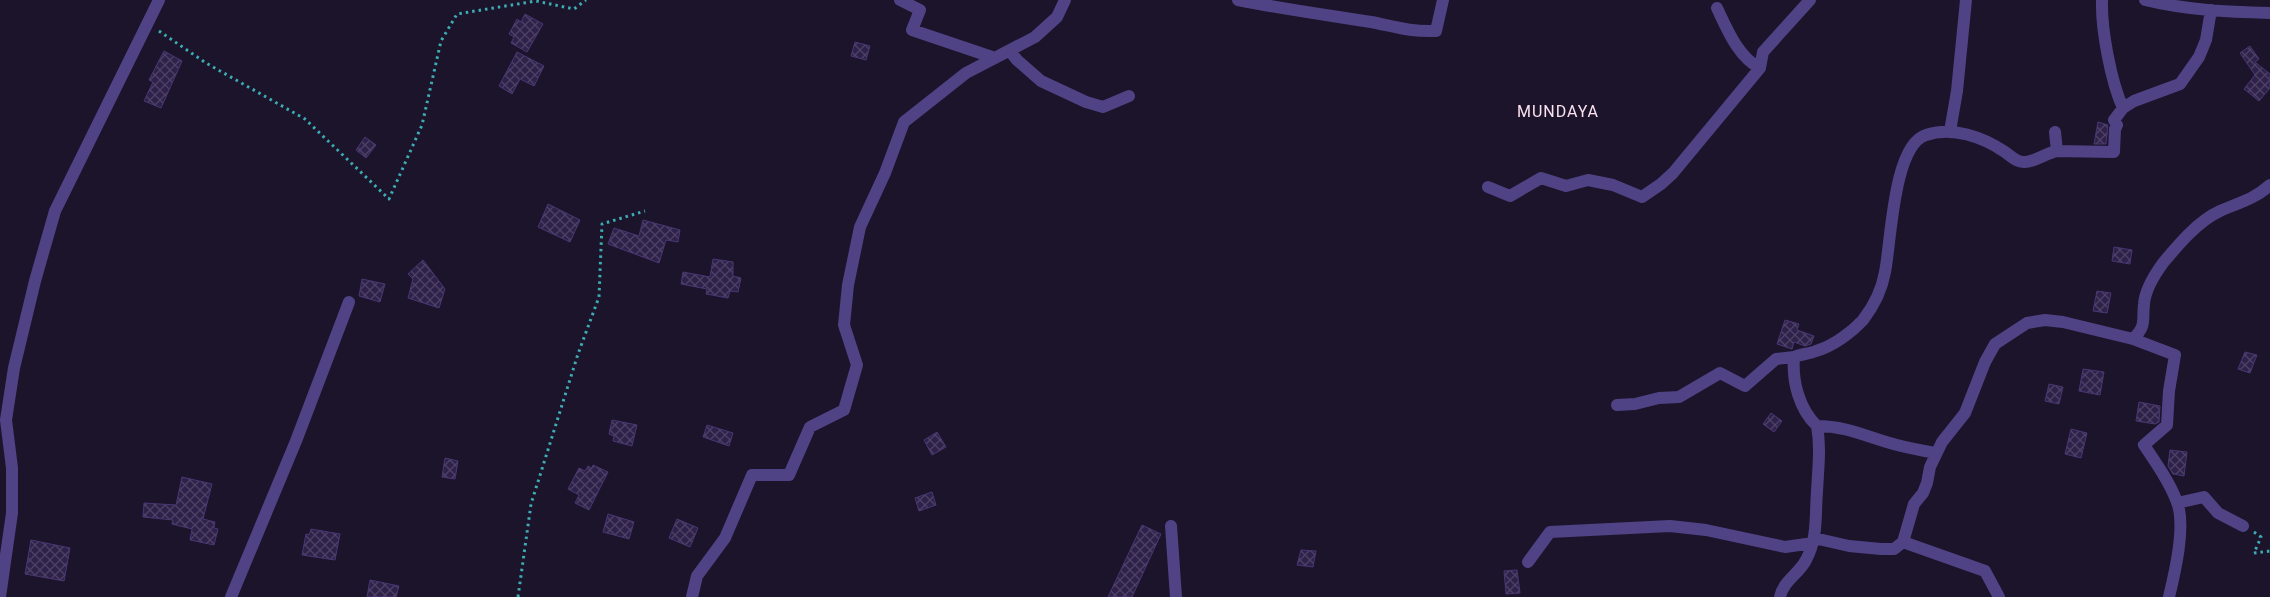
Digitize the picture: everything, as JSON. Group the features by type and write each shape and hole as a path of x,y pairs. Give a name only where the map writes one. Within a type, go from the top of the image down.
{"street":[{"path":"0,597 12,513 12,468 6,420 14,368 35,281 55,211 159,0"},
{"path":"900,0 920,10 912,30 994,58"},
{"path":"692,597 697,576 725,538 752,475 789,475 810,427 844,410 857,365 844,325 848,285 860,227 904,122 966,73 1035,38 1056,17 1065,0"},
{"path":"1238,0 1295,9 1329,17 1372,22 1411,32 1436,31 1443,0"},
{"path":"1488,187 1510,196 1541,178 1566,186 1588,180 1613,185 1642,197 1673,173 1760,68 1763,52 1810,0"},
{"path":"1950,131 1957,91 1966,0"},
{"path":"2102,0 2104,28 2114,84 2123,108"},
{"path":"2145,0 2166,5 2211,10 2270,13"},
{"path":"1718,8 1725,26 1739,49 1754,65 1760,68"},
{"path":"1617,405 1635,404 1659,398 1679,396 1720,373 1745,386 1776,359 1816,352 1837,342 1862,321 1874,304 1885,274 1894,204 1904,164 1918,140 1924,135 1950,131 1983,139 2017,160 2025,162 2057,151 2114,152 2115,129 2117,125 2114,120 2123,108 2134,101 2180,84 2199,57 2206,40 2211,10"},
{"path":"1010,51 1017,60 1041,81 1086,102 1103,107 1129,96"},
{"path":"2055,132 2057,151"},
{"path":"2133,339 2141,331 2144,303 2150,284 2162,264 2203,223 2218,212 2242,204 2263,192 2270,185"},
{"path":"231,597 296,441 349,302"},
{"path":"1528,562 1550,532 1670,526 1706,530 1785,547 1813,540 1849,546 1894,549 1903,542 1914,504 1923,493 1930,466 1936,453 1942,442 1966,412 1985,362 1995,344 2027,323 2045,320 2063,322 2133,339 2175,355 2169,391 2167,425 2144,444 2178,503 2180,541 2168,597"},
{"path":"1780,597 1782,587 1796,574 1806,560 1813,540 1820,443 1817,426 1808,417 1799,395 1793,370 1794,357"},
{"path":"1817,426 1836,426 1900,446 1936,453"},
{"path":"2178,503 2204,497 2218,513 2243,526"},
{"path":"1171,526 1176,597"},
{"path":"1903,542 1985,571 1999,597"}],"path":[{"path":"148,24 206,63 305,119 389,199 422,125 441,40 457,14 536,1 574,9 586,0"},
{"path":"518,597 531,504 578,354 599,297 602,224 645,211"},
{"path":"2243,526 2261,537 2254,553 2270,551"}],"building":[{"path":"525,14 543,24 527,52 511,43 514,37 509,34 517,19 521,22"},
{"path":"855,42 870,46 866,60 851,56"},
{"path":"2250,46 2259,59 2255,62 2270,74 2270,88 2259,101 2244,89 2255,75 2240,53"},
{"path":"164,51 182,61 161,108 144,101 153,82 149,80"},
{"path":"517,52 544,66 534,86 520,79 512,94 499,86"},
{"path":"2098,122 2108,125 2106,144 2094,144"},
{"path":"365,137 376,145 366,158 356,150"},
{"path":"548,204 580,220 570,242 538,227"},
{"path":"643,220 680,230 678,242 666,240 659,263 608,244 614,228 639,236"},
{"path":"2114,247 2132,250 2130,264 2112,261"},
{"path":"713,259 733,262 733,276 741,278 738,292 730,291 728,298 706,294 707,289 681,284 683,272 710,277"},
{"path":"423,260 445,289 439,308 408,298 413,279 408,274"},
{"path":"362,279 385,284 380,302 359,296"},
{"path":"2097,291 2111,293 2107,313 2093,311"},
{"path":"1785,320 1799,324 1797,330 1814,336 1811,344 1805,346 1794,342 1792,349 1777,344"},
{"path":"2245,352 2257,355 2250,373 2238,369"},
{"path":"2083,369 2104,372 2100,395 2079,391"},
{"path":"2049,384 2063,387 2059,404 2045,401"},
{"path":"2139,402 2160,406 2159,422 2155,424 2136,421"},
{"path":"1771,413 1782,421 1774,432 1763,424"},
{"path":"612,420 637,425 632,446 613,441 614,436 609,434"},
{"path":"707,425 733,433 729,446 703,437"},
{"path":"2071,429 2087,433 2081,458 2065,454"},
{"path":"937,432 946,447 932,455 924,440"},
{"path":"2170,450 2187,452 2184,476 2173,474 2168,466"},
{"path":"445,458 458,461 455,479 442,477"},
{"path":"593,465 608,472 589,510 575,503 579,495 568,489 579,468 585,471 588,466 592,468"},
{"path":"182,477 212,484 203,519 215,522 214,528 218,529 214,545 190,540 192,529 172,524 173,520 143,517 144,503 176,505"},
{"path":"932,492 936,505 919,511 915,498"},
{"path":"608,514 634,522 629,539 603,532"},
{"path":"677,519 698,528 690,547 669,538"},
{"path":"1142,525 1161,534 1132,597 1108,597"},
{"path":"311,529 340,534 335,560 302,555 306,534 309,535"},
{"path":"31,540 70,548 64,581 25,574"},
{"path":"1301,550 1316,551 1313,567 1297,565"},
{"path":"1517,570 1520,593 1506,594 1504,571"},
{"path":"370,580 399,586 396,597 367,597"}],"district":[{"name":"MUNDAYA","path":"1558,111"}]}
